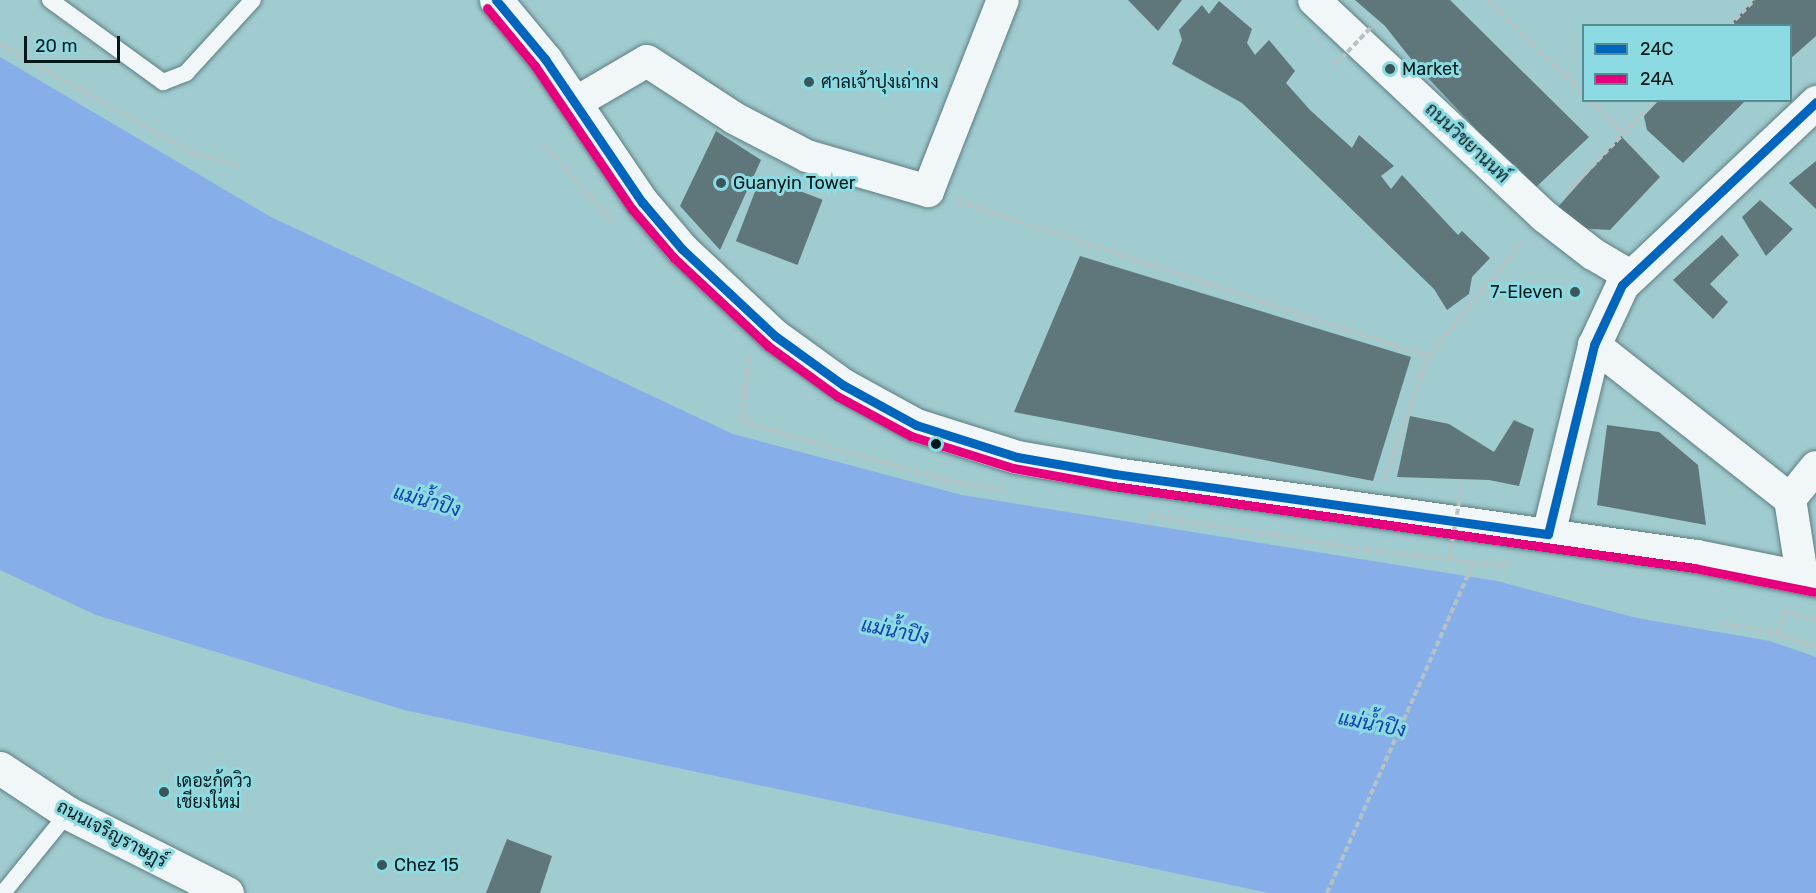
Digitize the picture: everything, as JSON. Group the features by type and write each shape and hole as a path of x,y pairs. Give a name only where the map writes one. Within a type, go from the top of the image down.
{"street":[{"path":"496,0 545,59 642,202 721,288 776,336 843,385 916,425 1017,457 1374,511 1548,534 1809,578 1790,499 1594,345"},
{"path":"575,104 647,61 734,118 807,156 928,191 1004,0"},
{"name":"ถนนวิชยานนท์","path":"1314,0 1544,216 1593,254 1629,274"},
{"path":"1548,534 1594,345 1629,274 1816,102"},
{"path":"1790,499 1816,467"},
{"name":"ถนนเจริญราษฎร์","path":"0,768 68,813 227,893"}],"lane":[{"path":"50,0 163,81 186,73 253,0"},
{"path":"3,893 68,813"}],"path":[{"path":"1487,0 1582,92"},
{"path":"1731,24 1754,0"},
{"path":"1335,64 1377,21"},
{"path":"0,44 191,152 244,167"},
{"path":"1592,102 1623,133"},
{"path":"1374,511 1428,356 1544,216 1654,102"},
{"path":"928,191 1428,356"},
{"path":"1449,559 1461,486"},
{"path":"1411,555 1506,566"},
{"path":"1327,893 1474,562"},
{"path":"1776,633 1785,611 1816,620"},
{"path":"1723,623 1776,633 1816,647"}],"water":[{"name":"แม่น้ำปิง","path":"0,57 271,217 733,434 962,495 1497,581 1637,618 1770,641 1816,657 1816,893 1269,893 404,710 96,615 0,570"}],"building":[{"path":"1128,0 1182,0 1158,31"},
{"path":"1355,0 1450,0 1589,137 1533,190 1415,64 1385,26"},
{"path":"1754,0 1816,0 1816,36 1792,57 1792,24 1731,24"},
{"path":"1219,1 1252,29 1247,43 1255,55 1269,40 1285,59 1295,71 1286,83 1310,110 1352,148 1359,135 1394,166 1381,176 1391,189 1402,175 1458,235 1462,231 1490,258 1472,277 1469,294 1447,310 1434,289 1242,103 1172,64 1182,40 1179,30 1202,5 1209,14"},
{"path":"1657,102 1744,102 1683,163 1647,130 1644,116"},
{"name":"Guanyin Tower","path":"716,131 761,160 720,250 680,206"},
{"path":"1621,136 1660,177 1610,230 1574,228 1557,208"},
{"path":"1816,161 1816,209 1789,183"},
{"path":"761,176 823,200 798,265 736,241"},
{"path":"1760,200 1793,229 1766,256 1742,217"},
{"path":"1722,235 1739,255 1710,284 1728,302 1713,319 1673,280"},
{"path":"1080,256 1411,357 1373,481 1014,412"},
{"path":"1410,416 1449,424 1494,452 1514,420 1534,429 1519,486 1489,480 1397,477"},
{"path":"1607,425 1659,432 1698,465 1706,525 1597,505"},
{"path":"507,839 552,856 540,893 486,893"}],"transit line":[{"name":"24C","path":"496,0 545,59 642,202 682,249 775,336 843,385 916,425 1017,457 1115,474 1548,534 1594,345 1622,285 1816,102"},
{"name":"24A","path":"487,8 535,66 632,209 674,258 768,346 837,396 911,436 1013,468 1113,486 1694,568 1814,592"}],"place":[{"name":"Market","path":"1390,69"},
{"name":"ศาลเจ้าปุงเถ่ากง","path":"809,82"},
{"name":"Guanyin Tower","path":"721,183"},
{"name":"7-Eleven","path":"1575,292"},
{"name":"เดอะกู้ดวิว เชียงใหม่","path":"164,792"},
{"name":"Chez 15","path":"382,865"}]}
